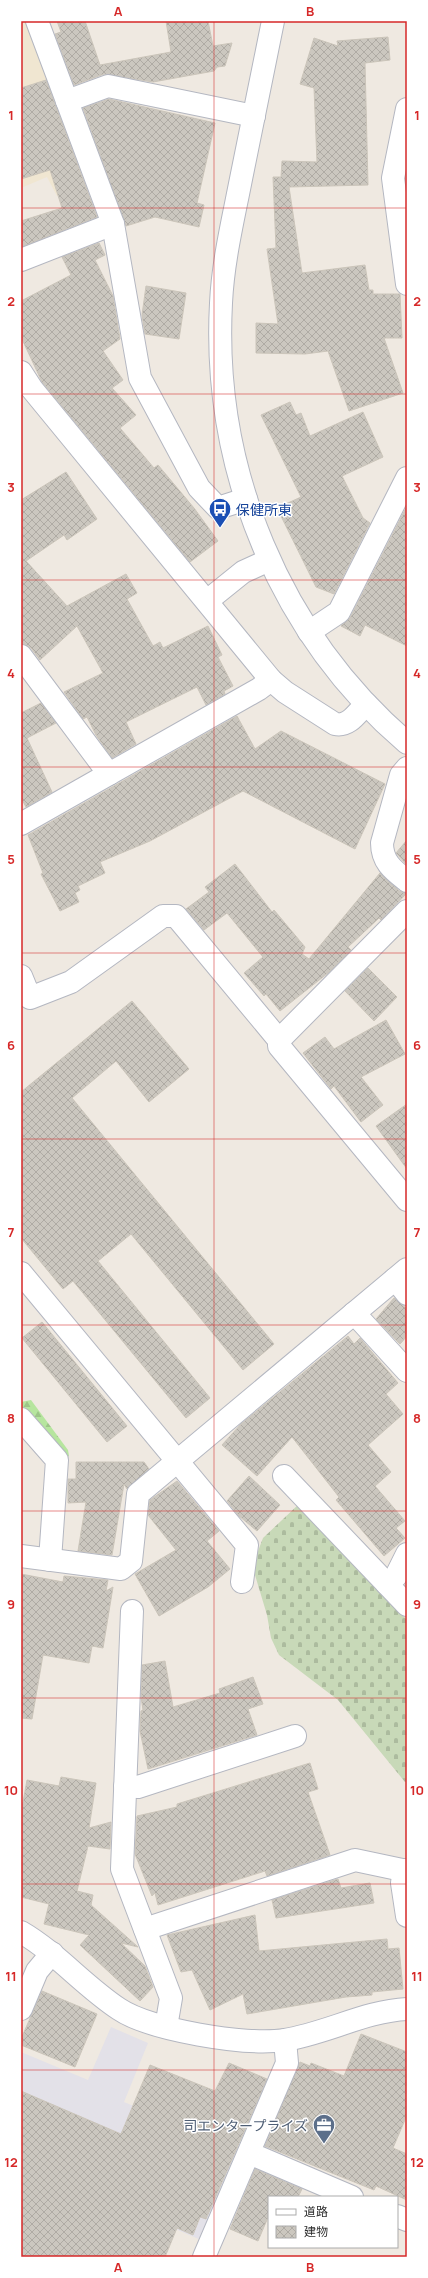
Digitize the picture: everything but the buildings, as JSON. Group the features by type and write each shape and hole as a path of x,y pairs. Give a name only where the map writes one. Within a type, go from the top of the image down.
{"street":[{"path":"37,21 113,224 140,378 199,488 218,508 246,499"},
{"path":"273,21 226,254 221,302 220,350 223,398 231,445 246,499 278,580 309,632 329,661 366,704 407,743"},
{"path":"67,101 108,86 254,116"},
{"path":"407,109 393,178 407,284"},
{"path":"21,260 113,224"},
{"path":"21,372 32,389 271,680 285,692 335,724 342,726 349,722 366,704"},
{"path":"309,632 339,612 407,478"},
{"path":"207,601 243,572 269,560"},
{"path":"21,656 109,774"},
{"path":"21,824 259,690 271,680"},
{"path":"407,768 401,775 382,843 382,852 390,868 407,881"},
{"path":"279,1040 407,911"},
{"path":"21,976 30,998 71,982 162,916 176,916 279,1040 279,1046 407,1200"},
{"path":"21,1273 248,1545 242,1582"},
{"path":"21,1556 121,1569 131,1561 138,1494 354,1313 403,1280"},
{"path":"354,1313 407,1372"},
{"path":"21,1419 58,1460 50,1560"},
{"path":"284,1476 407,1605"},
{"path":"388,1584 396,1576 407,1554"},
{"path":"132,1611 122,1869 171,1998 166,2027"},
{"path":"125,1786 138,1787 295,1736"},
{"path":"145,1929 355,1860 406,1870 402,1883 407,1916"},
{"path":"21,1932 52,1953 119,2009 135,2018 166,2027 245,2042 285,2040 381,2013 407,2008"},
{"path":"21,2009 38,1971 52,1953"},
{"path":"204,2257 287,2063 285,2040"},
{"path":"249,2153 350,2196"}],"shaded area":[{"path":"21,21 29,21 91,184 57,196 47,177 21,188"},
{"path":"111,2027 148,2043 124,2102 240,2151 201,2240 21,2163 21,2052 88,2080"}],"green space":[{"path":"31,1400 68,1450 69,1456 54,1463 47,1464 39,1457 21,1427 21,1402"},
{"path":"299,1504 407,1620 407,1781 405,1782 338,1700 279,1655 271,1638 267,1615 255,1575 255,1559 263,1538"}],"place":[{"name":"保健所東","path":"220,528"},
{"name":"司エンタープライズ","path":"324,2144"}]}
